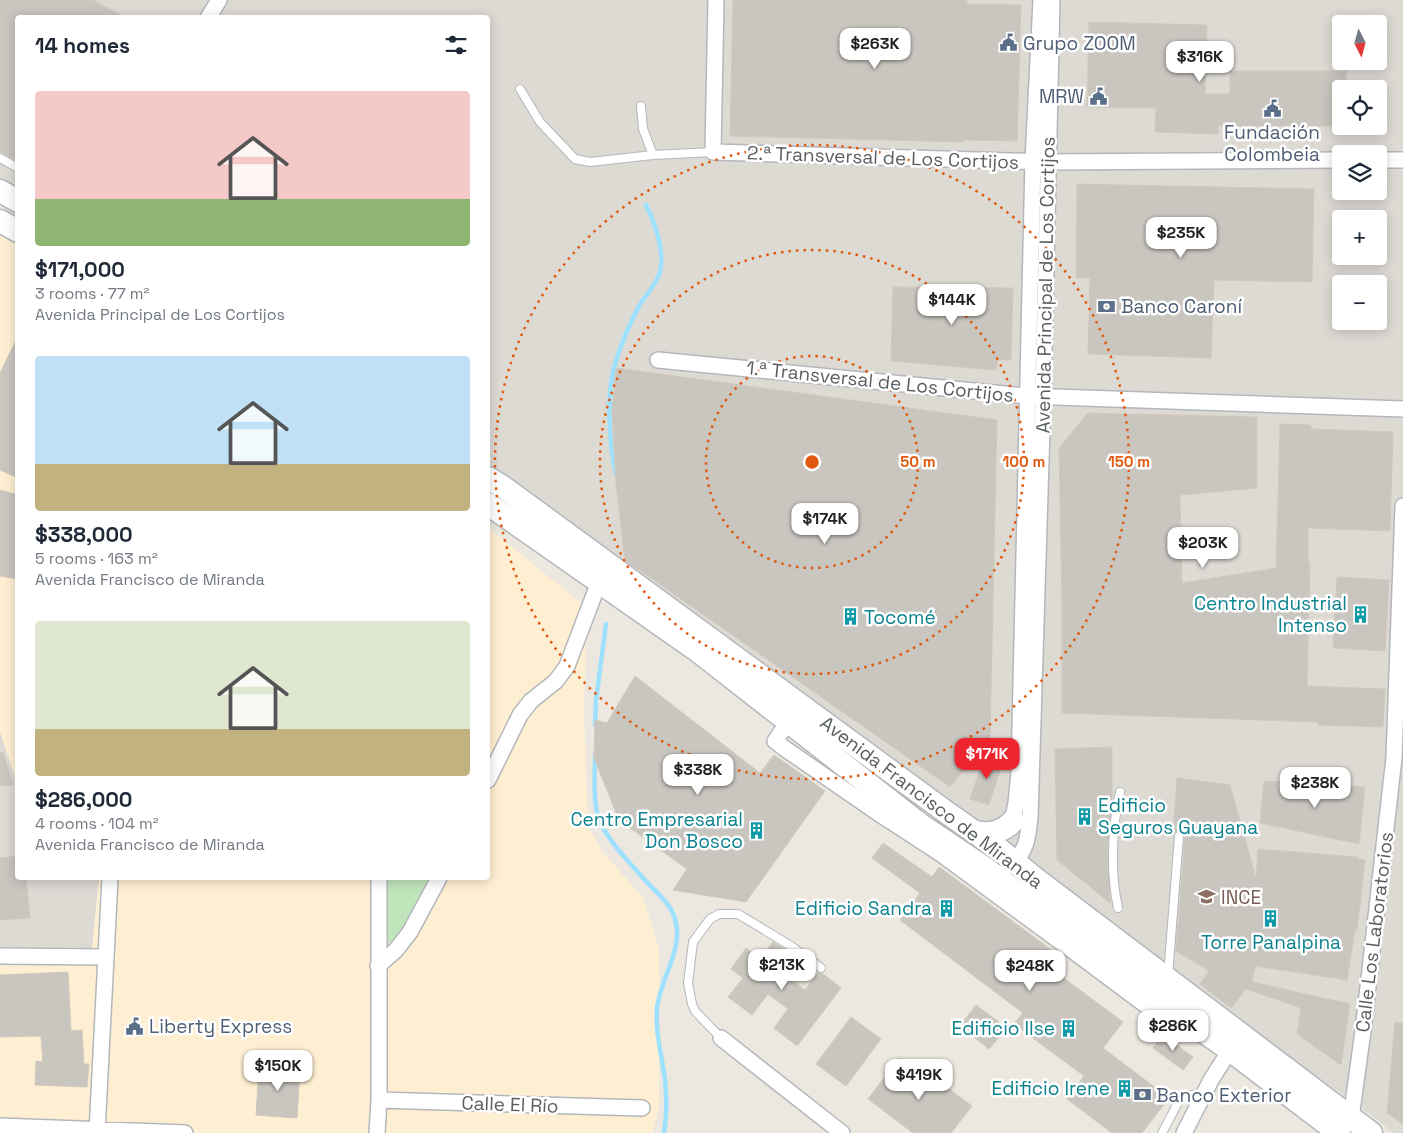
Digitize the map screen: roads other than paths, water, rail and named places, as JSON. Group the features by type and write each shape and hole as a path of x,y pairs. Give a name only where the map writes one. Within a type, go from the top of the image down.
{"main road":[{"path":"0,191 15,198"},
{"path":"0,221 15,229"},
{"name":"Avenida Francisco de Miranda","path":"490,479 636,583 1008,856 1037,880 1168,978 1345,1125"},
{"name":"Avenida Francisco de Miranda","path":"490,505 698,651 788,722 923,835 996,877 1088,954 1179,1022 1230,1050 1345,1125 1371,1133"},
{"path":"975,832 990,834 998,832 1006,828 1013,821"}],"street":[{"path":"210,15 219,0"},
{"path":"713,152 716,0"},
{"name":"Avenida Principal de Los Cortijos","path":"996,877 1008,856 1027,842 1030,816 1043,396 1040,162 1041,0"},
{"name":"Avenida Principal de Los Cortijos","path":"1008,856 1019,772 1026,396 1052,0"},
{"name":"2.ª Transversal de Los Cortijos","path":"713,152 1040,162 1332,160"},
{"path":"1387,160 1403,160"},
{"name":"1.ª Transversal de Los Cortijos","path":"658,360 1026,396 1403,409"},
{"name":"Calle Los Laboratorios","path":"1345,1125 1363,1031 1394,758 1403,506"},
{"path":"490,776 520,715 531,702 556,681 567,666 598,582"},
{"name":"Avenida Francisco de Miranda","path":"950,852 1015,908 1088,954"},
{"path":"996,877 1015,908"},
{"path":"97,1132 110,880"},
{"path":"377,1133 379,1100 379,880"},
{"path":"378,966 396,950 410,932 438,880"},
{"path":"0,956 106,957"},
{"path":"721,1038 834,1131"},
{"path":"1184,1133 1204,1093 1230,1050"},
{"name":"Calle El Río","path":"379,1100 642,1108"},
{"path":"0,1126 97,1132 185,1133"}],"lane":[{"name":"2.ª Transversal de Los Cortijos","path":"520,89 540,122 575,158 590,162 653,155 713,152"},
{"path":"641,106 643,129 653,155"},
{"path":"0,158 15,166"},
{"path":"1118,908 1113,887 1116,809 1120,792"},
{"path":"1168,978 1179,836"},
{"path":"721,1038 695,1011 688,983 694,942 710,919 719,914 738,914 792,946 821,968"},
{"path":"1162,1133 1181,1097 1204,1093"}],"waterway":[{"path":"616,474 610,419 612,376 617,356 629,326 640,304 657,280 661,264 658,238 646,205"},
{"path":"595,725 596,700 606,624"},
{"path":"595,755 595,799 597,813 604,830 617,848 669,906 677,928 675,951 657,1008 658,1035 666,1093 664,1133"}],"place":[{"name":"Grupo ZOOM","path":"1009,43"},
{"name":"MRW","path":"1098,96"},
{"name":"Fundación Colombeia","path":"1272,109"},
{"name":"Banco Caroní","path":"1107,306"},
{"name":"Centro Industrial Intenso","path":"1361,614"},
{"name":"Tocomé","path":"850,617"},
{"name":"Edificio Seguros Guayana","path":"1084,816"},
{"name":"Centro Empresarial Don Bosco","path":"757,830"},
{"name":"INCE","path":"1207,897"},
{"name":"Edificio Sandra","path":"946,908"},
{"name":"Torre Panalpina","path":"1271,919"},
{"name":"Liberty Express","path":"135,1026"},
{"name":"Edificio Ilse","path":"1069,1028"},
{"name":"Edificio Irene","path":"1124,1088"},
{"name":"Banco Exterior","path":"1142,1095"}]}
